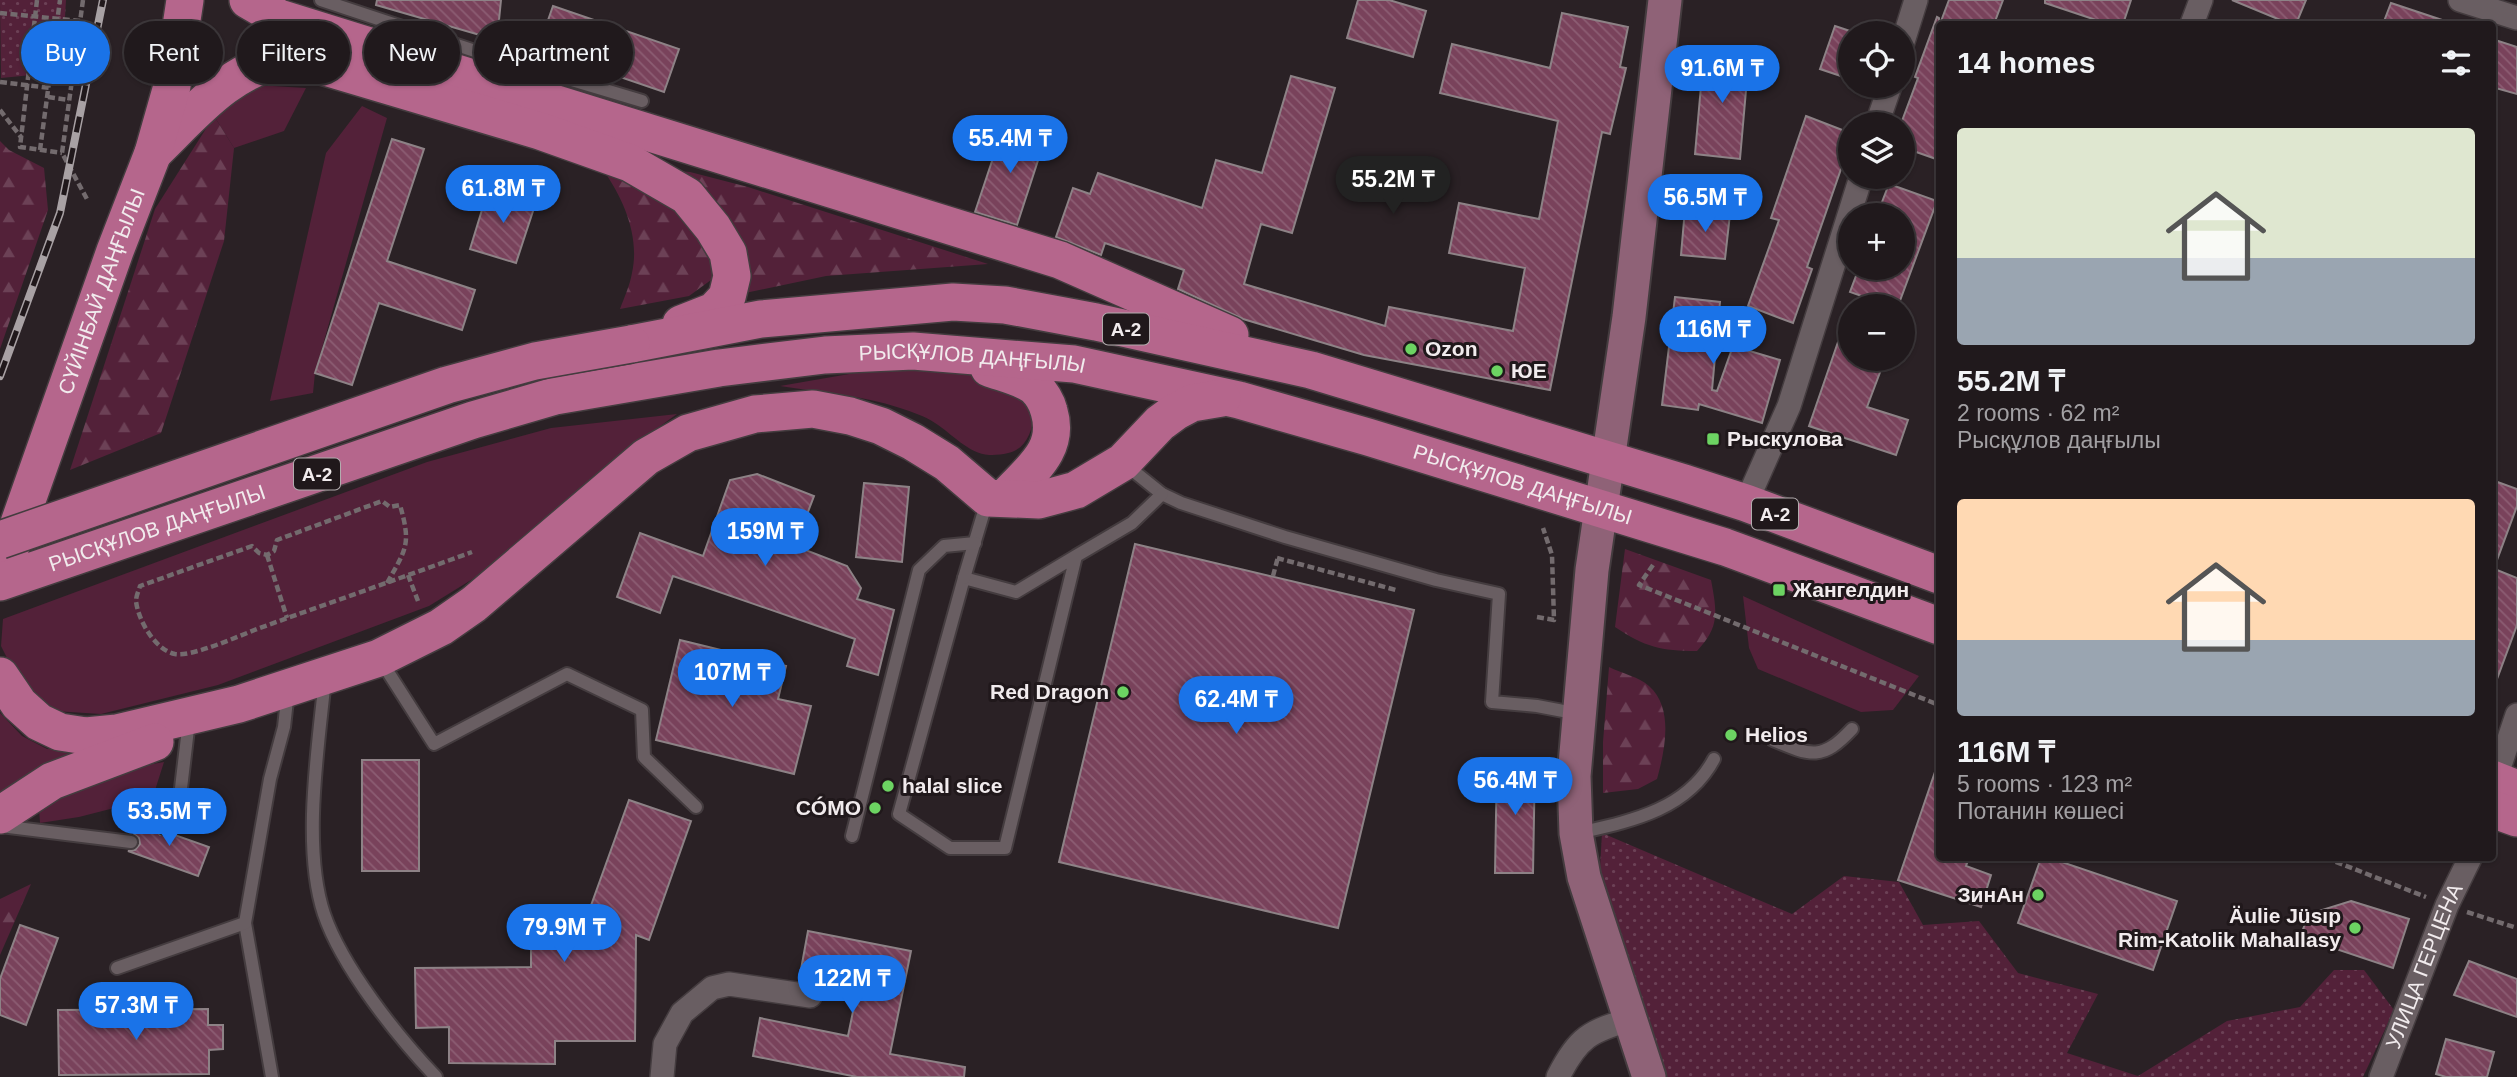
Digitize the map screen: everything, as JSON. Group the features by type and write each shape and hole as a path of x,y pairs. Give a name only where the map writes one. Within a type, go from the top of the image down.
{"main road":[{"name":"СҮЙІНБАЙ ДАҢҒЫЛЫ","path":"0,580 153,153 172,86 185,0"},
{"path":"248,0 279,19 1060,260 1311,370"},
{"path":"1649,1077 1584,877 1576,833 1574,776 1592,570 1629,317 1665,0"},
{"path":"153,153 226,85 255,68 286,60 473,79 540,131 630,163 687,196 713,228 728,253 732,276 727,297 714,311 631,344"},
{"name":"РЫСҚҰЛОВ ДАҢҒЫЛЫ","path":"0,540 447,386 535,361 761,319 953,302 1006,305 1096,322 1311,370 1746,503 1936,574"},
{"name":"РЫСҚҰЛОВ ДАҢҒЫЛЫ","path":"0,580 473,420 555,396 719,368 825,355 913,351 1074,364 1226,397 1368,437 1725,547 1936,625"},
{"path":"953,353 1034,386 1047,404 1053,423 1052,441 1043,458 996,498"},
{"path":"0,676 19,704 39,722 60,732 86,736 117,733 239,704 379,658 440,627 474,604 646,457 688,433 755,414 813,409 850,416 881,426 947,463 996,498 1040,500 1076,490 1123,462 1160,423 1175,412 1192,403 1226,397"},
{"path":"0,815 52,781 188,729 239,704"},
{"path":"2499,789 2517,818"},
{"path":"2496,833 2517,841"}],"street":[{"path":"1909,21 1916,0"},
{"path":"2193,21 2201,0"},
{"path":"2465,7 2517,18"},
{"path":"1746,503 1789,406 1857,189"},
{"path":"2499,789 2517,715"},
{"name":"УЛИЦА ГЕРЦЕНА","path":"2381,1077 2415,982 2469,861"},
{"path":"662,1077 665,1044 682,1013 712,988 729,984 810,996"},
{"path":"1558,1077 1576,1045 1586,1037 1597,1029 1632,1019"}],"lane":[{"path":"321,0 473,79 642,101"},
{"path":"1123,462 1162,494 1181,503 1285,537 1436,580 1499,594 1492,702 1537,706 1580,714"},
{"path":"964,578 1016,592 1132,523 1162,494"},
{"path":"996,498 975,543 964,578 899,814 950,848 1005,848 1076,556"},
{"path":"852,836 919,570 944,546 975,543"},
{"path":"379,658 434,744 568,674 642,710 644,757 695,807"},
{"path":"326,675 314,805 315,866 324,914 345,958 403,1042 436,1077"},
{"path":"272,1077 246,923 270,779 284,727 289,688"},
{"path":"164,828 177,822 188,729"},
{"path":"1773,740 1806,754 1826,751 1853,729"},
{"path":"1576,833 1623,823 1678,801 1705,775 1714,759"},
{"path":"0,826 131,842"},
{"path":"117,968 246,923"}],"path":[{"path":"37,0 20,147 62,153"},
{"path":"40,150 60,0"},
{"path":"0,13 80,21 83,0"},
{"path":"0,82 50,88"},
{"path":"71,84 62,153 88,201"},
{"path":"48,97 69,100"},
{"path":"0,110 21,138"},
{"path":"387,583 405,551 408,532 400,505 390,506 382,501 276,540 274,551 267,555 259,553 252,546 140,586 136,599 144,626 165,650 177,654 203,649 287,618 387,583 472,552"},
{"path":"1537,617 1555,620 1552,555 1543,528"},
{"path":"1273,576 1285,537"},
{"path":"267,555 287,618"},
{"path":"1277,558 1406,592"},
{"path":"1653,565 1639,585 1936,704"},
{"path":"408,575 418,601"},
{"path":"2334,861 2447,905 2517,928"}],"green space":[{"path":"0,0 66,0 65,21 21,21 21,76 1,78"},
{"path":"256,85 306,88 284,131 234,148 214,116"},
{"path":"362,106 387,118 315,373 313,393 270,401 326,153"},
{"path":"214,116 234,148 224,241 161,433 70,470 155,209"},
{"path":"0,141 9,150 44,168 48,210 0,349"},
{"path":"668,170 690,172 748,187 988,264 826,276 745,293"},
{"path":"604,171 664,198 703,235 719,260 711,280 689,296 620,309 631,278 634,246 624,207"},
{"path":"942,364 1018,390 1036,409 1024,444 1001,455 982,454 967,447 923,416 909,411 855,397 780,386 878,369"},
{"path":"677,414 604,467 484,572 429,606 218,685 101,714 54,711 20,684 1,646 3,619 427,462 551,428"},
{"path":"1625,549 1711,580 1715,618 1710,634 1697,651 1654,646 1615,627"},
{"path":"1743,596 1919,676 1893,710 1861,712 1758,669 1749,648"},
{"path":"1609,667 1645,683 1657,695 1665,717 1665,743 1657,779 1638,789 1603,793 1603,742"},
{"path":"0,713 22,736 47,749 101,750 48,767 0,793"},
{"path":"164,762 150,806 122,806 40,823 39,808 77,788 119,770"},
{"path":"1602,833 1792,914 1844,876 1899,882 1923,925 1979,921 2018,973 2098,994 2067,1053 2138,1076 2227,1021 2300,1007 2334,970 2364,970 2394,1010 2363,1077 1655,1077 1599,885"},
{"path":"31,884 0,955 0,899"}],"building":[{"path":"377,0 501,0 499,21 474,21 474,33 460,29 460,21 431,21 376,5"},
{"path":"1358,0 1389,0 1426,11 1413,57 1347,38"},
{"path":"1949,0 2003,0 1995,21 1941,21"},
{"path":"2045,0 2131,0 2124,21 2099,21 2045,3"},
{"path":"2232,0 2306,0 2297,21 2283,21"},
{"path":"2391,3 2445,21 2384,21"},
{"path":"553,6 597,21 548,21"},
{"path":"1562,13 1628,27 1620,67 1626,68 1610,134 1602,132 1550,390 1364,355 1243,319 1178,289 1184,270 1105,243 1101,255 1056,237 1073,188 1090,194 1098,173 1202,208 1216,160 1262,173 1291,76 1335,88 1292,233 1261,224 1244,284 1385,326 1389,307 1513,331 1525,268 1449,253 1459,203 1539,219 1558,121 1440,93 1452,44 1550,68"},
{"path":"1937,17 1936,159 1915,152 1915,112 1905,112 1911,98 1915,98 1918,78 1915,77"},
{"path":"1835,26 1838,27 1838,75 1820,69"},
{"path":"633,33 679,49 664,92 633,81"},
{"path":"2496,40 2517,47 2517,94 2496,88"},
{"path":"1704,52 1749,56 1740,159 1695,154"},
{"path":"1806,116 1838,128 1838,178 1807,267 1812,269 1793,323 1748,306 1779,220 1771,218"},
{"path":"1004,125 1045,139 1017,225 975,212"},
{"path":"392,139 424,149 387,261 475,290 462,330 379,303 352,385 315,373"},
{"path":"489,187 536,202 516,263 470,249"},
{"path":"1887,189 1903,189 1936,201 1915,260 1915,203 1882,203"},
{"path":"1685,209 1730,214 1725,259 1681,255"},
{"path":"1854,280 1908,280 1902,294 1850,292"},
{"path":"1675,297 1720,302 1712,390 1717,391 1733,346 1780,360 1762,423 1699,404 1698,410 1662,405"},
{"path":"1838,342 1838,371 1880,371 1867,407 1908,420 1896,455 1809,426"},
{"path":"757,474 814,496 795,546 847,566 861,588 857,599 894,610 878,675 847,666 855,639 673,576 660,613 617,597 640,533 703,556 730,480"},
{"path":"2496,481 2517,489 2517,506 2496,563"},
{"path":"864,483 909,487 902,562 856,557"},
{"path":"1135,544 1414,610 1338,928 1059,862"},
{"path":"2496,570 2517,578 2517,625 2496,682"},
{"path":"680,640 786,666 778,699 811,706 794,774 656,740"},
{"path":"362,760 419,760 419,871 362,871"},
{"path":"1497,760 1535,760 1533,873 1495,873"},
{"path":"1936,769 1936,861 1968,861 1966,866 1991,875 1981,907 1898,880"},
{"path":"629,800 691,821 649,940 636,935 635,1041 555,1041 555,1064 449,1063 449,1027 416,1028 415,968 531,967 531,937 580,936"},
{"path":"140,816 158,822 155,828 160,835 172,834 209,847 198,876 128,851 135,850 140,844 139,838 134,834"},
{"path":"2040,861 2059,861 2177,901 2153,970 2018,923"},
{"name":"Äulie Jüsıp Rim-Katolik Mahallasy","path":"2351,901 2409,919 2393,968 2300,937 2309,914"},
{"path":"20,925 58,938 26,1025 0,1015 0,979"},
{"path":"808,931 911,951 890,1054 965,1067 964,1077 857,1077 753,1056 760,1018 848,1036 858,987 800,975"},
{"path":"2469,961 2517,979 2517,1017 2454,995"},
{"path":"208,1009 208,1025 223,1025 223,1049 209,1050 209,1074 59,1075 58,1010"},
{"path":"2446,1039 2494,1052 2487,1077 2446,1077 2436,1074"}],"railway":[{"path":"0,376 60,213 103,0"}],"place":[{"name":"Ozon","path":"1411,349"},
{"name":"ЮЕ","path":"1497,371"},
{"name":"Рыскулова","path":"1713,439"},
{"name":"Жангелдин","path":"1779,590"},
{"name":"Red Dragon","path":"1123,692"},
{"name":"Helios","path":"1731,735"},
{"name":"halal slice","path":"888,786"},
{"name":"CÓMO","path":"875,808"},
{"name":"ЗинАн","path":"2038,895"},
{"name":"Äulie Jüsıp Rim-Katolik Mahallasy","path":"2355,928"}]}
